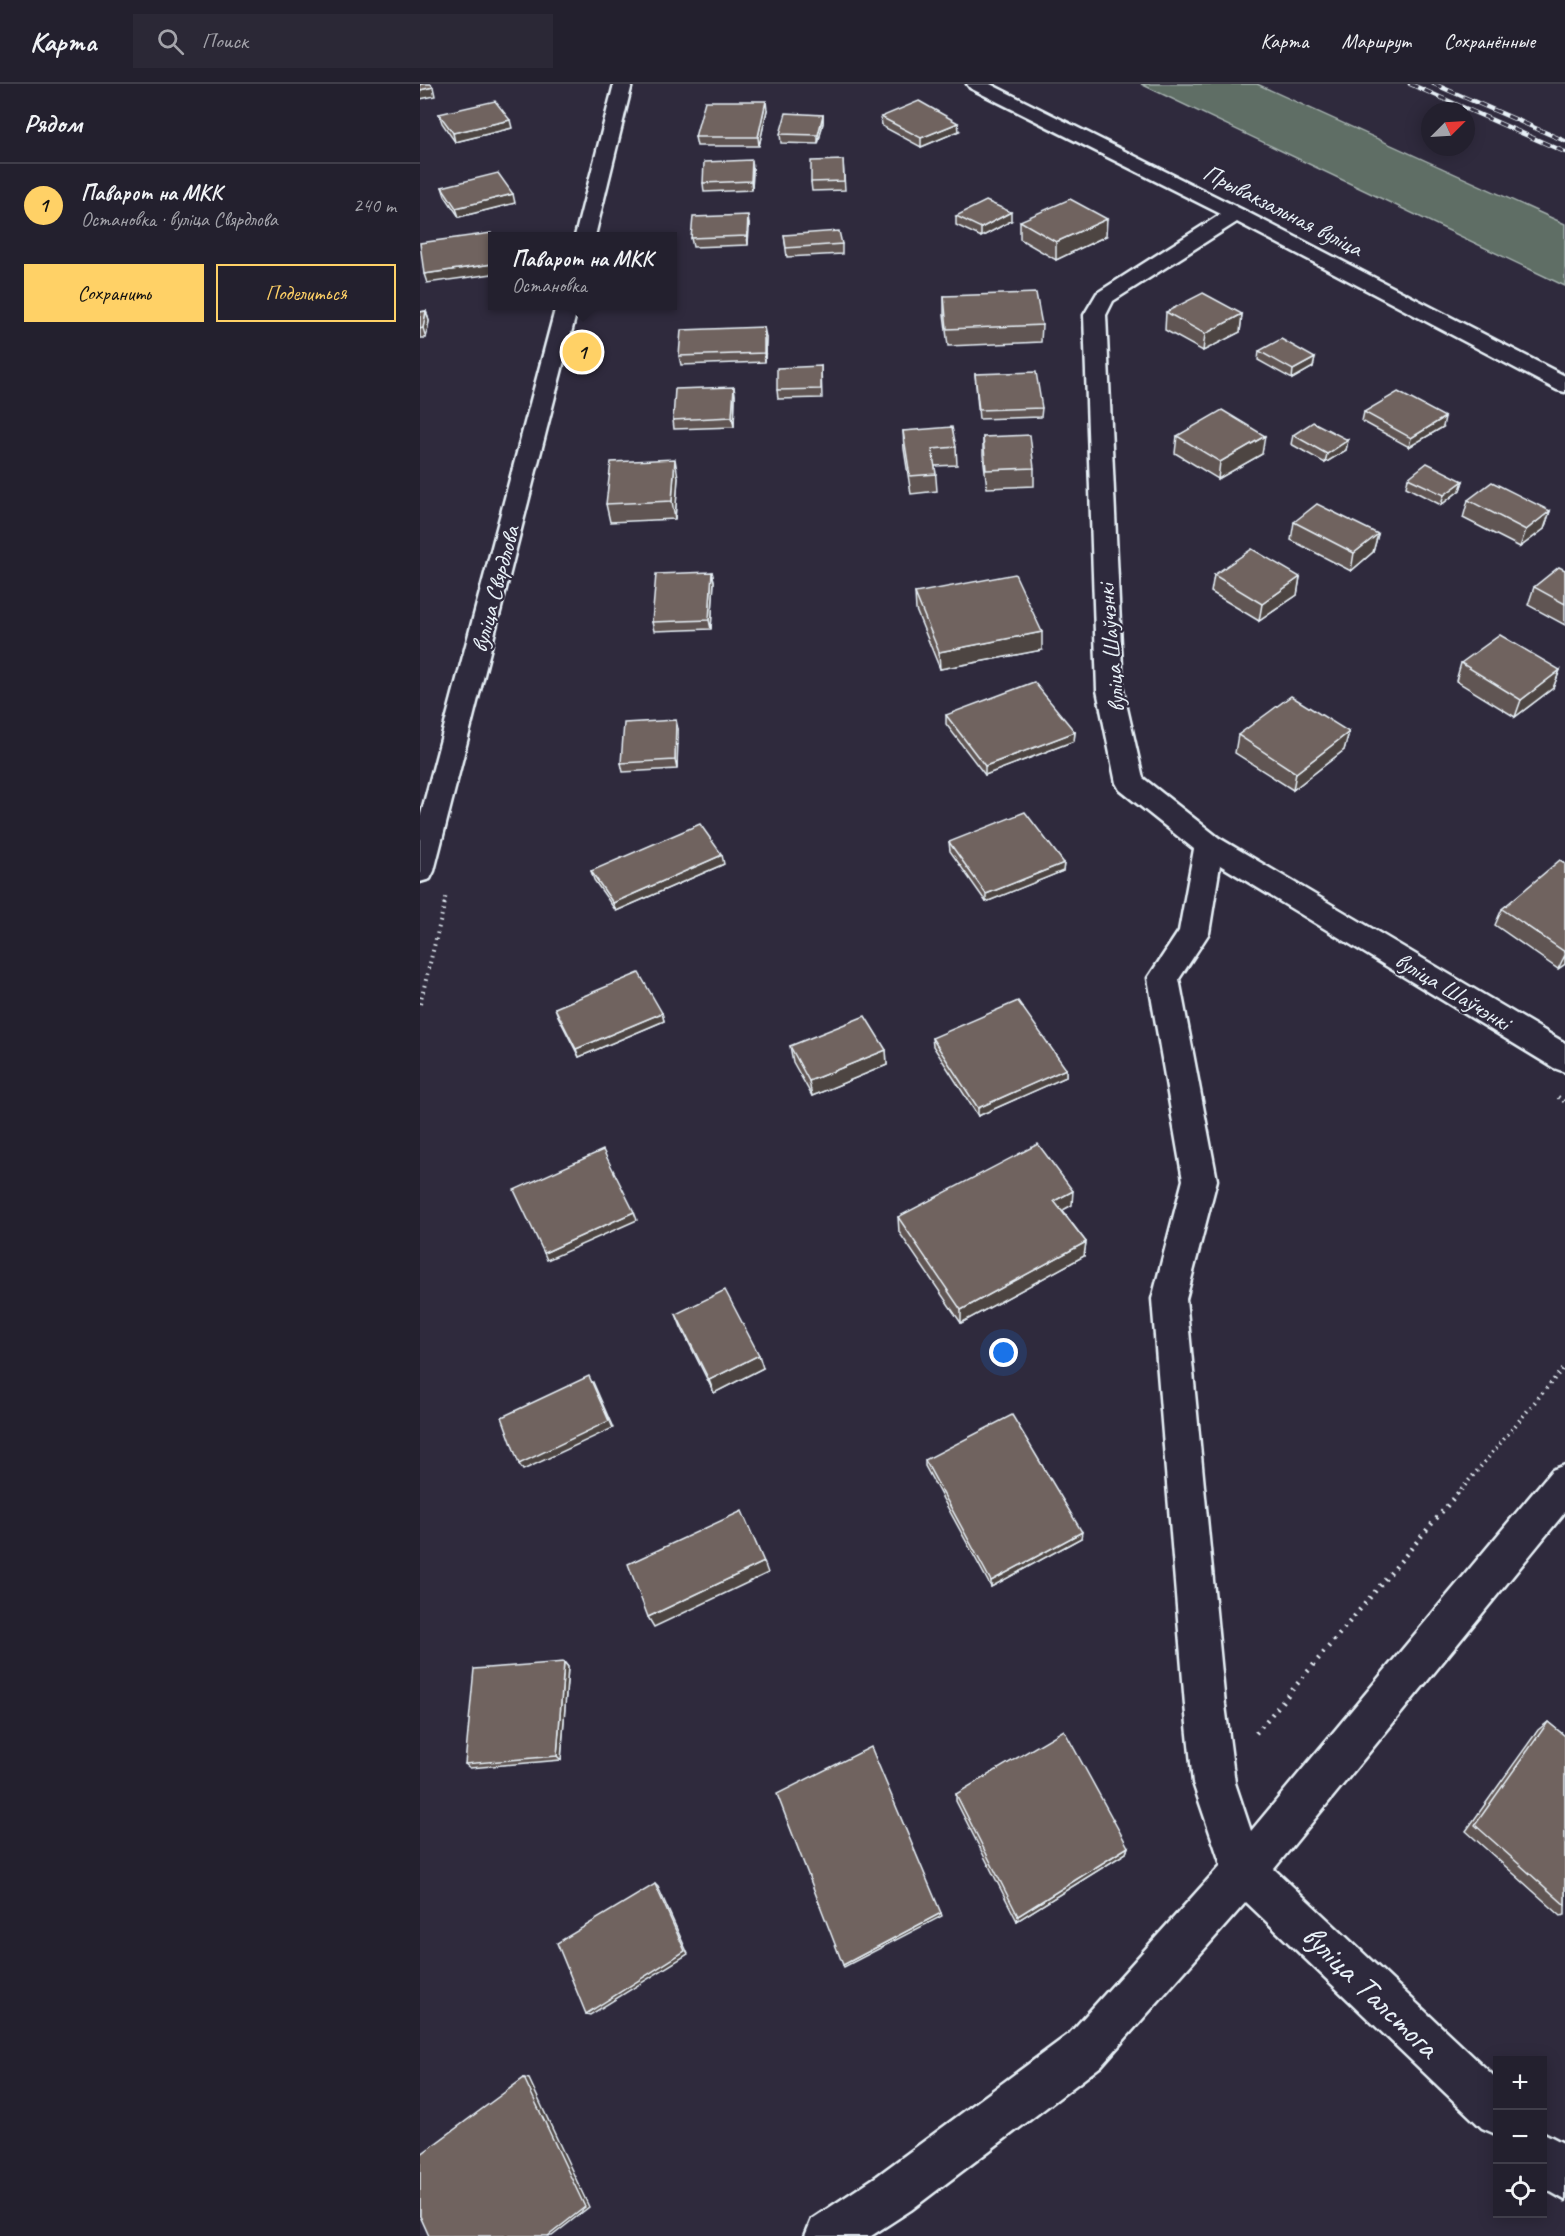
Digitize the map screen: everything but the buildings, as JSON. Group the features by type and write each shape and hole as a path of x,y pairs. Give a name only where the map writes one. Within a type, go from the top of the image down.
{"street":[{"path":"586,232 624,84"},
{"name":"Прывакзальная вуліца","path":"976,84 1236,214 1565,385"},
{"name":"вуліца Шаўчэнкі","path":"1236,214 1104,297 1095,315 1110,690 1130,783 1209,845 1565,1059"},
{"name":"вуліца Свярдлова","path":"420,871 566,310"},
{"path":"1209,845 1194,933 1163,978 1200,1180 1168,1299 1214,1783 1245,1871"},
{"path":"830,2236 894,2193 1085,2050 1245,1871 1565,1484"},
{"name":"вуліца Талстога","path":"1245,1871 1495,2110"},
{"path":"1547,2160 1565,2176"}],"path":[{"path":"1214,1783 1565,1366"}],"green space":[{"path":"1141,84 1257,84 1565,224 1565,286"}],"railway":[{"path":"1410,84 1565,152"},
{"path":"1434,84 1565,141"}],"place":[{"name":"Паварот на МКК","path":"582,352"}]}
